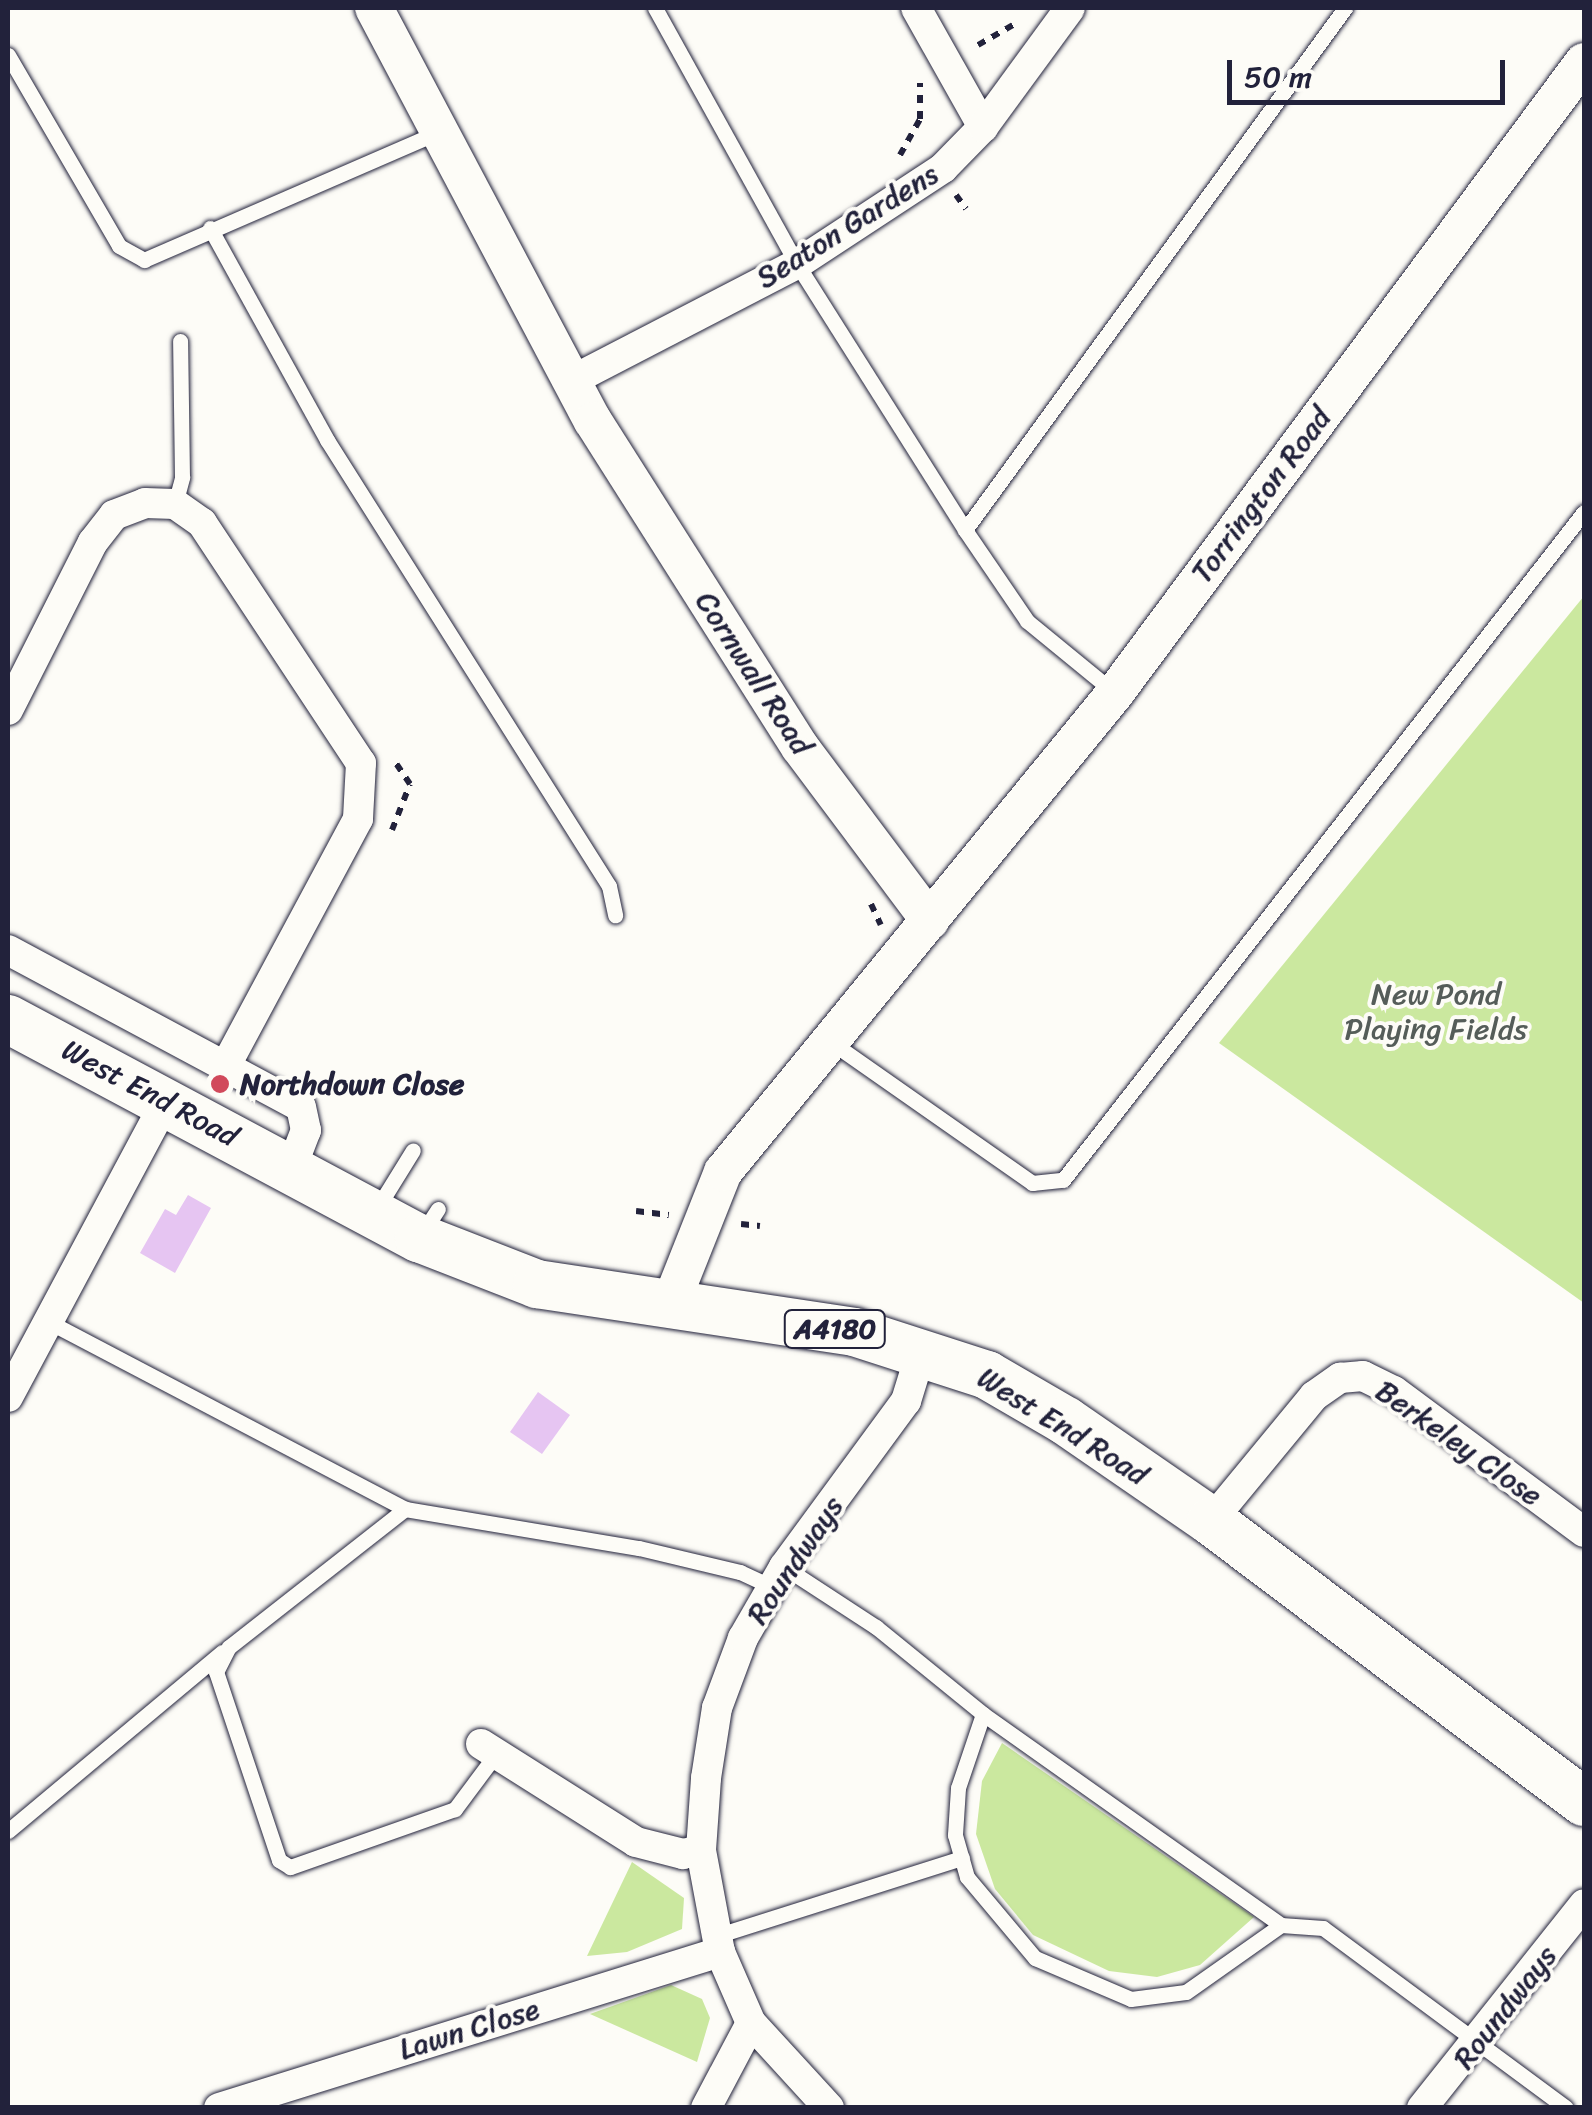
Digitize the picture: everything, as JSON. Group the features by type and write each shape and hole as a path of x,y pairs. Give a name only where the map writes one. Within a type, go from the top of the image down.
{"main road":[{"name":"West End Road","path":"8,1019 374,1213 429,1223 537,1284 672,1300 922,1349 987,1375 1066,1420 1211,1520 1584,1802"}],"street":[{"name":"Cornwall Road","path":"374,8 571,380 800,747 930,920"},
{"path":"916,8 982,128"},
{"name":"Seaton Gardens","path":"571,380 796,264 943,168 982,128 1070,8"},
{"name":"Torrington Road","path":"930,920 1115,693 1584,62"},
{"path":"8,710 92,542 114,514 145,503 175,504 202,522 362,763 365,786 358,819 226,1065"},
{"path":"672,1300 724,1172 930,920"},
{"name":"West End Road","path":"8,950 301,1108 306,1130 292,1168"},
{"path":"8,1397 51,1323 165,1102"},
{"name":"Roundways","path":"829,2108 751,2023 718,1944 701,1850 717,1708 743,1638 779,1577 906,1401 922,1349"},
{"name":"Berkeley Close","path":"1211,1520 1314,1396 1340,1378 1363,1376 1394,1391 1584,1532"},
{"path":"488,1749 636,1842 683,1854 701,1850"},
{"name":"Roundways","path":"1422,2108 1478,2044 1584,1904"},
{"name":"Lawn Close","path":"219,2108 718,1944"},
{"path":"706,2108 751,2023"}],"lane":[{"path":"655,8 796,264 965,530 1027,621 1115,693"},
{"path":"965,530 1345,8"},
{"path":"8,54 119,246 144,260 438,132"},
{"path":"210,228 327,440 608,886 615,916"},
{"path":"175,504 182,476 180,341"},
{"path":"831,1042 1032,1183 1063,1180 1584,512"},
{"path":"374,1213 413,1150"},
{"path":"51,1323 406,1509 640,1548 740,1572 779,1577 876,1627 982,1714 1281,1925 1323,1928 1566,2108"},
{"path":"8,1831 229,1647 406,1509"},
{"path":"229,1647 216,1672 279,1860 290,1867 456,1809 488,1749"},
{"path":"982,1714 958,1788 955,1835 962,1858 998,1921 1035,1958 1083,1984 1131,1999 1186,1992 1281,1925"},
{"path":"718,1944 962,1858"}],"path":[{"path":"978,45 1018,17"},
{"path":"894,166 920,119 920,75"},
{"path":"389,752 410,784 390,834"}],"green space":[{"name":"New Pond Playing Fields","path":"1584,596 1584,1303 1219,1043"},
{"path":"1002,1743 1254,1917 1200,1965 1157,1977 1109,1971 1033,1935 995,1889 976,1834 982,1781"},
{"path":"632,1862 684,1898 682,1929 627,1952 587,1956"},
{"path":"671,1985 702,1999 710,2018 697,2062 590,2014"}],"building":[{"path":"188,1195 211,1208 175,1273 140,1253 165,1209 176,1215"},
{"path":"538,1392 570,1415 542,1454 510,1432"}],"place":[{"name":"Northdown Close","path":"220,1084"}]}
